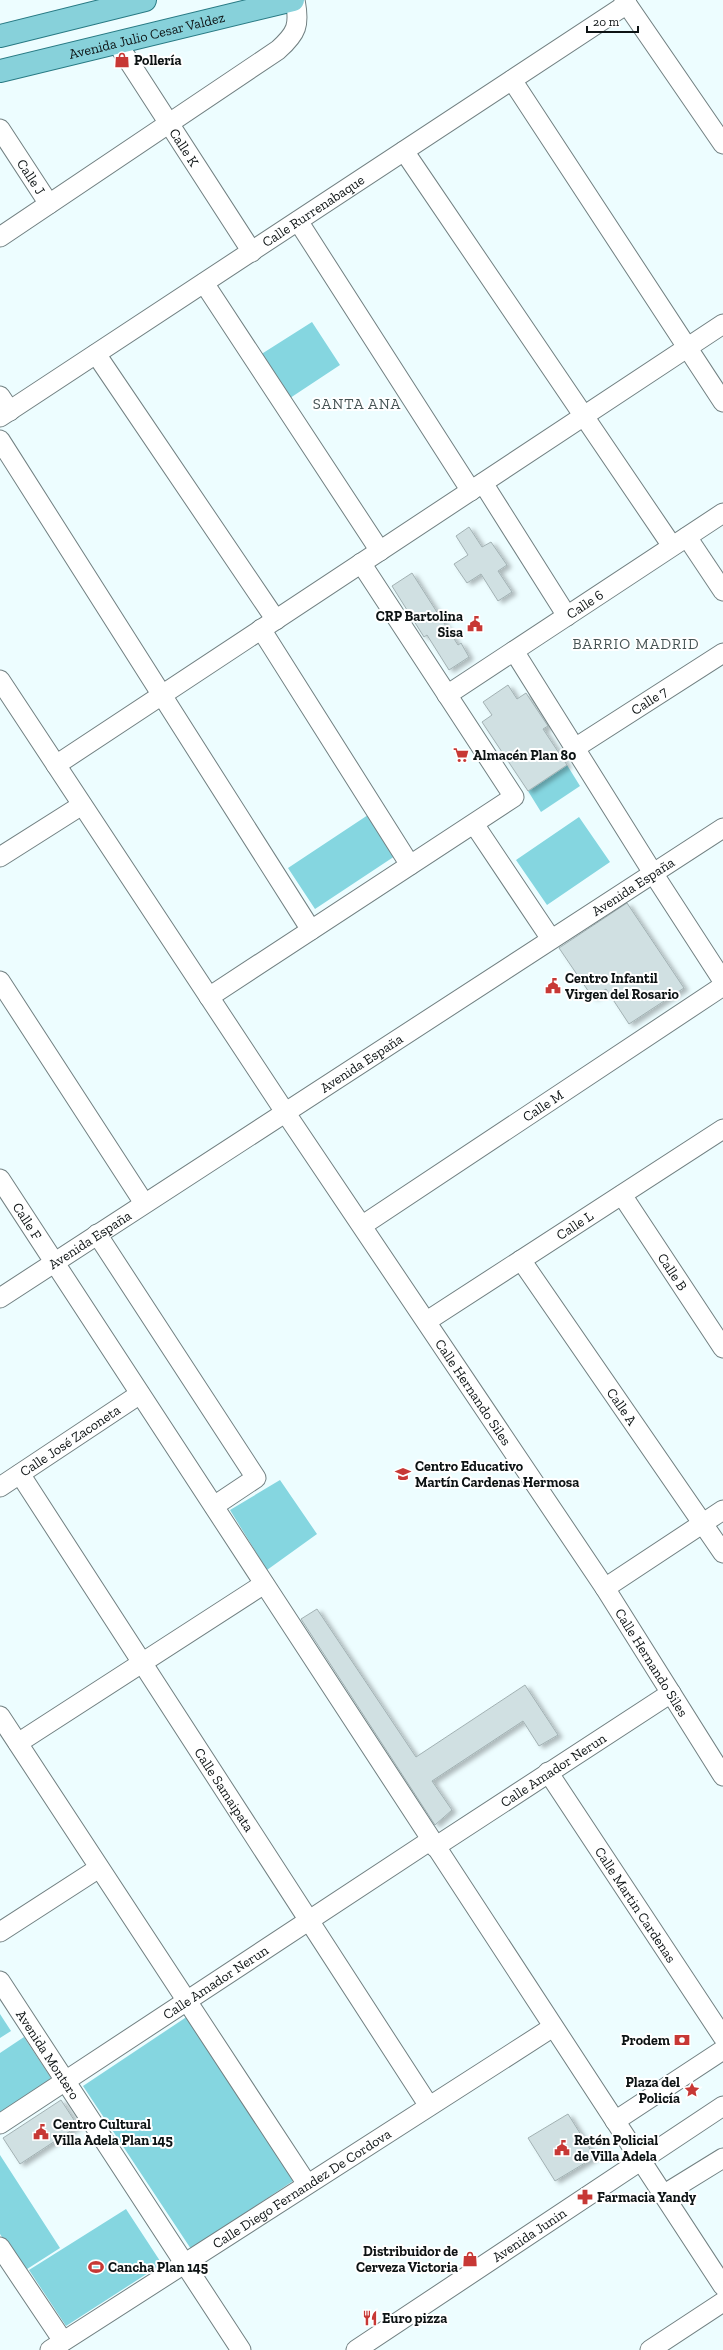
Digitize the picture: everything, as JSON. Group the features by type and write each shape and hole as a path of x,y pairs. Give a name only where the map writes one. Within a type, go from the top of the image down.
{"main road":[{"path":"0,36 145,0"},
{"name":"Avenida Julio Cesar Valdez","path":"0,71 294,0"}],"street":[{"path":"0,237 278,50 290,39 299,18 294,0"},
{"path":"626,2 723,144"},
{"name":"Calle Rurrenabaque","path":"3,408 96,354 512,80 626,2"},
{"name":"Calle K","path":"117,43 252,252"},
{"path":"512,80 723,402"},
{"name":"Calle J","path":"0,129 49,204"},
{"path":"404,151 584,416 680,542 723,591"},
{"path":"298,221 477,487 567,616"},
{"path":"204,283 380,551"},
{"path":"56,765 723,324"},
{"path":"96,354 269,625 410,865"},
{"path":"0,440 311,930"},
{"name":"Calle 6","path":"447,695 723,513"},
{"path":"209,997 514,797 361,563"},
{"path":"514,651 653,874 723,981"},
{"name":"Calle 7","path":"575,748 723,653"},
{"name":"Calle Hernando Siles","path":"0,680 285,1112 363,1225 606,1588 723,1775"},
{"path":"0,856 82,805"},
{"path":"474,824 551,940"},
{"name":"Avenida España","path":"0,1298 723,828"},
{"path":"0,981 144,1203"},
{"name":"Calle M","path":"363,1225 723,986"},
{"name":"Calle L","path":"427,1321 723,1129"},
{"name":"Calle F","path":"0,1179 723,2286"},
{"name":"Calle B","path":"622,1194 723,1348"},
{"path":"97,1234 256,1478 214,1506"},
{"name":"Calle A","path":"521,1260 704,1523 723,1553"},
{"name":"Calle José Zaconeta","path":"0,1486 140,1394"},
{"name":"Calle Samaipata","path":"20,1474 429,2106"},
{"path":"606,1588 723,1510"},
{"path":"18,1742 264,1584"},
{"name":"Calle Amador Nerun","path":"0,2124 309,1920 548,1772 671,1693"},
{"path":"0,1716 307,2184"},
{"name":"Calle Martin Cardenas","path":"548,1772 723,2037"},
{"path":"0,1932 99,1868"},
{"name":"Avenida Montero","path":"0,1981 241,2350"},
{"name":"Calle Diego Fernandez De Cordova","path":"57,2346 553,2026"},
{"path":"615,2121 723,2050"},
{"name":"Avenida Junin","path":"356,2350 723,2106"},
{"path":"663,2195 723,2158"},
{"path":"0,2247 57,2346"},
{"path":"650,2350 723,2302"}],"shaded area":[{"path":"312,322 340,365 278,406 249,362"},
{"path":"567,765 580,786 541,812 528,791"},
{"path":"368,815 395,856 315,909 288,868"},
{"path":"579,817 610,862 547,905 516,860"},
{"path":"280,1480 317,1534 267,1570 230,1510"},
{"path":"0,2014 11,2031 0,2038"},
{"path":"188,2016 296,2179 191,2249 83,2086"},
{"path":"24,2037 53,2081 0,2116 0,2053"},
{"path":"0,2155 60,2248 24,2271 0,2234"},
{"name":"Cancha Plan 145","path":"126,2209 162,2264 66,2326 29,2270"}],"building":[{"path":"469,527 482,547 491,542 507,565 498,571 512,592 498,601 481,574 467,583 454,564 468,555 456,536"},
{"path":"412,573 458,645 461,643 469,657 449,670 427,635 424,637 392,586"},
{"path":"508,685 517,699 526,693 548,726 543,729 567,765 528,791 482,722 492,715 483,702"},
{"path":"627,903 684,988 629,1024 606,989 593,998 559,948"},
{"path":"317,1609 416,1757 525,1685 558,1735 539,1746 523,1721 432,1781 452,1810 435,1825 301,1619"},
{"name":"Centro Cultural Villa Adela Plan 145","path":"61,2100 78,2126 20,2164 3,2138"},
{"name":"Retén Policial de Villa Adela","path":"568,2114 595,2157 555,2181 528,2138"}],"place":[{"name":"Pollería","path":"122,60"},
{"name":"CRP Bartolina Sisa","path":"475,624"},
{"name":"Almacén Plan 80","path":"461,755"},
{"name":"Centro Infantil Virgen del Rosario","path":"553,986"},
{"name":"Centro Educativo Martín Cardenas Hermosa","path":"403,1474"},
{"name":"Prodem","path":"682,2040"},
{"name":"Plaza del Policía","path":"692,2090"},
{"name":"Centro Cultural Villa Adela Plan 145","path":"41,2132"},
{"name":"Retén Policial de Villa Adela","path":"562,2148"},
{"name":"Farmacia Yandy","path":"585,2197"},
{"name":"Distribuidor de Cerveza Victoria","path":"470,2259"},
{"name":"Cancha Plan 145","path":"96,2267"},
{"name":"Euro pizza","path":"370,2318"}],"district":[{"name":"SANTA ANA","path":"357,404"},
{"name":"BARRIO MADRID","path":"636,644"}]}
